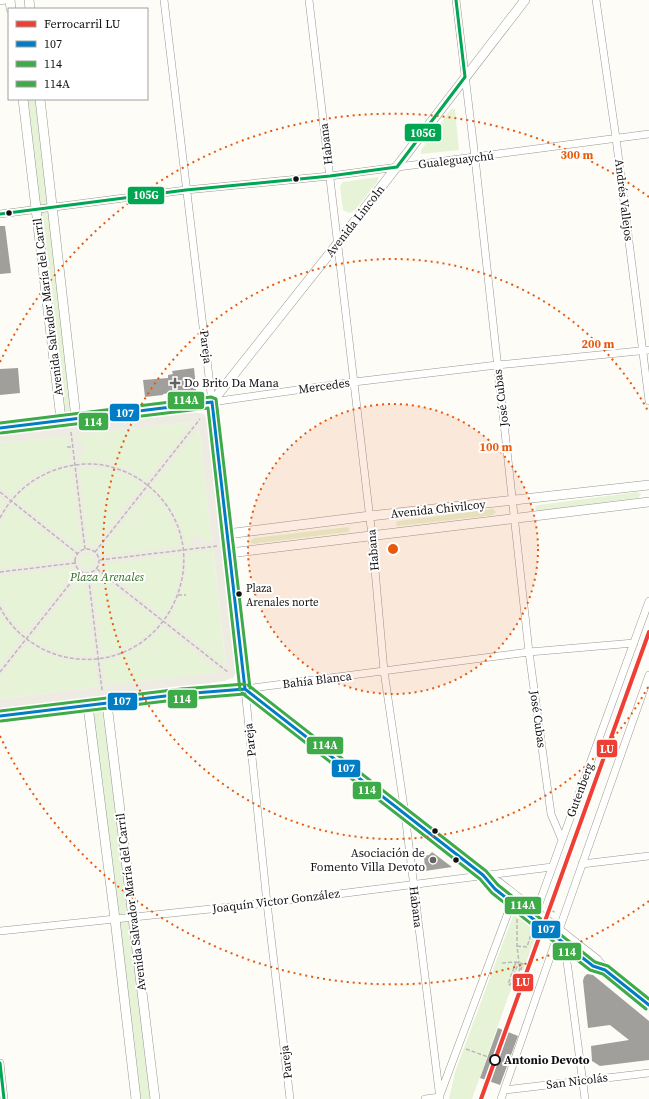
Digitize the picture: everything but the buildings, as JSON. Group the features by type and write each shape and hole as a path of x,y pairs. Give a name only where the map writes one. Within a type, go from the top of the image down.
{"street":[{"path":"0,1 5,0"},
{"name":"Pareja","path":"164,0 230,552 267,903 290,1099"},
{"name":"Habana","path":"309,0 370,516 384,671 405,814 440,1098"},
{"name":"José Cubas","path":"456,0 466,77 529,652 551,814 562,840"},
{"name":"Avenida Lincoln","path":"212,402 338,243 525,0"},
{"name":"Andrés Vallejos","path":"596,0 646,350 649,401"},
{"name":"Avenida Salvador María del Carril","path":"22,100 61,420"},
{"name":"Avenida Salvador María del Carril","path":"40,100 76,418"},
{"name":"Gualeguaychú","path":"0,214 186,190 330,176 649,134"},
{"name":"Mercedes","path":"0,428 212,402 354,382 497,365 646,350"},
{"name":"Avenida Chivilcoy","path":"227,534 370,516 649,485"},
{"name":"Avenida Chivilcoy","path":"230,552 649,502"},
{"name":"Gutenberg","path":"536,912 649,601"},
{"name":"Bahía Blanca","path":"0,716 182,694 245,689 529,652 634,643"},
{"path":"502,1099 560,937 582,864 649,675"},
{"path":"245,689 483,875 495,889 560,937 597,960 605,970 649,1005"},
{"name":"Avenida Salvador María del Carril","path":"107,704 155,1099"},
{"name":"Avenida Salvador María del Carril","path":"88,706 136,1099"},
{"path":"582,864 649,856"},
{"name":"Joaquín Victor González","path":"0,931 267,903 552,867"},
{"path":"483,875 499,883 536,912 560,937 593,966 605,970"},
{"path":"425,1099 440,1098 512,902"},
{"path":"560,937 585,1099"},
{"path":"0,1063 4,1099"},
{"name":"San Nicolás","path":"505,1090 649,1073"}],"path":[{"path":"95,552 200,419"},
{"path":"71,432 85,549"},
{"path":"67,447 73,446"},
{"path":"0,518 11,501 29,483 39,476 57,469 75,465 88,464 114,468 137,478 148,485 161,499 172,514 179,531 183,550 183,575 178,595 171,611 164,622 155,631 135,647 123,652 98,659 73,659 60,656 37,646 26,639 8,620 0,607"},
{"path":"0,492 78,554"},
{"path":"100,560 217,546"},
{"path":"85,549 95,552 100,560 97,569 88,573 80,571 76,563 78,554 85,549"},
{"path":"0,572 76,563"},
{"path":"97,569 229,673"},
{"path":"0,672 80,571"},
{"path":"88,573 102,690"},
{"path":"178,595 186,595"},
{"path":"543,905 558,914"},
{"path":"516,919 519,963"},
{"path":"517,946 526,947 532,931"},
{"path":"502,963 516,962 523,964 520,972 521,965 518,964 510,985 508,984 516,962"},
{"path":"464,1048 488,1057"}],"green space":[{"path":"23,100 40,100 76,418 61,419"},
{"path":"451,109 455,109 459,150 421,154 421,150"},
{"path":"378,177 378,181 356,209 350,213 343,210 340,186 343,182"},
{"name":"Plaza Arenales","path":"193,422 199,427 226,666 222,672 0,699 0,443"},
{"path":"638,492 641,495 638,498 537,511 535,509 538,505"},
{"path":"493,509 496,512 493,515 396,525 397,521"},
{"path":"348,527 350,530 347,532 253,544 250,541 254,538"},
{"path":"107,704 155,1099 136,1099 88,707"},
{"path":"514,913 537,929 537,934 523,971 518,969 472,1099 449,1099 455,1072"}],"shaded area":[{"path":"194,412 204,414 208,423 236,669 234,677 225,681 0,709 0,699 98,687 95,662 81,662 62,659 44,653 27,643 0,677 0,666 21,639 0,613 0,601 10,617 25,634 75,571 73,567 0,576 0,568 71,559 73,555 11,505 0,523 0,511 6,502 0,497 0,488 11,496 23,484 40,473 71,462 68,436 0,443 0,433","holes":["193,422 146,481 130,471 115,465 101,462 78,461 84,449 81,442 75,437 75,435","199,428 212,542 207,543 203,537 197,535 192,538 189,545 186,546 176,517 168,504 152,486","79,467 93,467 112,470 143,485 95,546 88,545","72,468 81,546 77,549 15,500 25,489 40,479 57,471","149,490 162,504 169,515 177,532 180,546 103,555 100,551","213,550 225,666 168,620 177,604 183,586 186,569 186,554","86,554 92,555 95,561 94,566 88,569 81,566 80,561 82,556","180,554 181,569 177,588 171,605 163,617 102,568 103,564","97,574 159,622 148,634 133,644 116,652 102,655 92,577","81,576 85,577 94,656 79,656 61,653 31,639","163,626 221,672 105,686 102,661 133,651 151,638"]}],"rail line":[{"name":"LU","path":"481,1099 649,632"}],"transit line":[{"name":"105G","path":"0,214 186,190 330,176 397,167 465,77 456,0"},
{"name":"114A","path":"0,423 211,397 216,399 250,688"},
{"name":"107","path":"0,428 212,402 245,689"},
{"name":"114","path":"1,433 208,408 240,690"},
{"name":"114A","path":"0,711 181,689 245,684"},
{"name":"114A","path":"248,685 486,871 498,885 595,962 608,966 649,999"},
{"name":"107","path":"245,689 483,875 495,889 593,966 605,970 649,1005"},
{"name":"107","path":"0,716 182,694 245,689"},
{"name":"114","path":"242,693 480,879 492,893 590,970 603,974 646,1009"},
{"name":"114","path":"1,721 183,699 245,694"},
{"name":"105G","path":"0,1063 4,1099"}],"place":[{"name":"Do Brito Da Mana","path":"175,383"},
{"name":"Plaza Arenales norte","path":"239,594"},
{"name":"Asociación de Fomento Villa Devoto","path":"433,860"},
{"name":"Antonio Devoto","path":"495,1060"}]}
